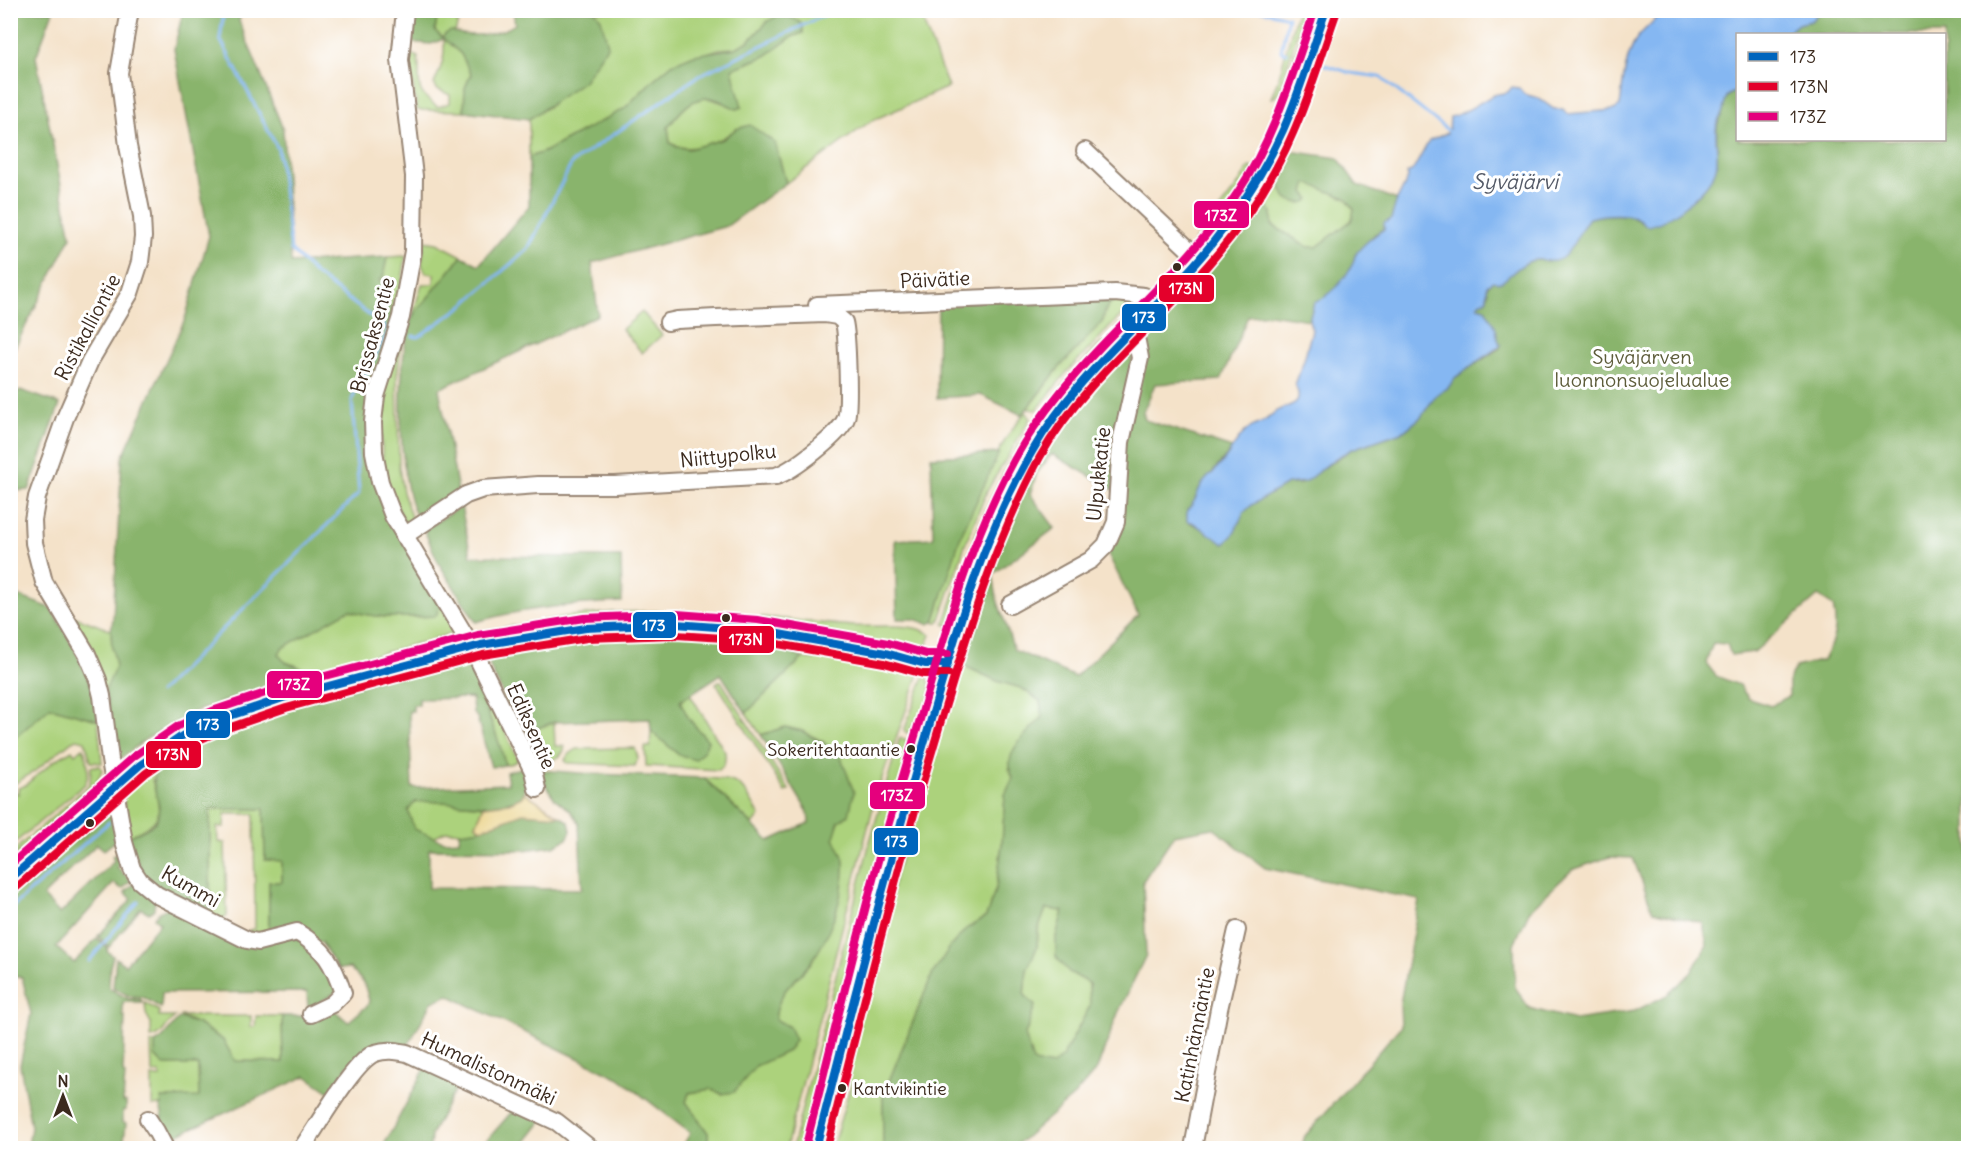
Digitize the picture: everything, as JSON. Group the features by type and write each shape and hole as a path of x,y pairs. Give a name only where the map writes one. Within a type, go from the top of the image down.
{"main road":[{"path":"948,664 975,575 1001,511 1033,449 1062,406 1199,259 1246,199 1278,142 1293,108 1326,10"}],"street":[{"name":"Ristikalliontie","path":"115,786 98,680 87,654 44,582 34,543 33,520 37,497 46,469 80,382 130,293 141,262 142,216 128,146 119,74 130,10"},
{"name":"Brissaksentie","path":"405,10 400,60 414,176 413,250 401,317 376,396 373,422 374,452 380,482 393,516 472,647"},
{"path":"1085,151 1199,259"},
{"name":"Päivätie","path":"716,318 723,309 973,298 1132,294 1160,302"},
{"name":"Niittypolku","path":"404,536 466,495 483,489 538,484 615,485 776,476 795,466 843,424 847,416 846,342 843,322 837,316 832,314 716,318 668,322"},
{"name":"Ulpukkatie","path":"1010,605 1085,564 1100,553 1111,538 1117,512 1121,442 1140,358 1137,342 1129,332"},
{"path":"10,879 140,765 182,736 218,720 283,698 472,647 586,628 676,624 756,630 886,653 929,652 948,664 891,854 816,1149"},
{"name":"Ediksentie","path":"472,647 532,771 537,789"},
{"name":"Kummi","path":"115,786 124,842 132,868 140,881 157,895 247,940 258,942 297,932 318,946 330,961 343,993 332,1004 310,1014"},
{"name":"Katinhännäntie","path":"1193,1149 1219,1009 1237,930"},
{"name":"Humalistonmäki","path":"302,1149 358,1066 373,1054 390,1050 407,1053 557,1122 590,1149"},
{"path":"148,1119 165,1149"}],"green space":[{"path":"11,10 53,11 36,57 71,237 11,355"},
{"path":"594,10 601,19 608,45 584,81 529,119 464,111 465,88 471,74 461,54 444,39 431,44 409,42 413,11 420,11 437,18 435,31 443,38 451,31 475,35 508,28 515,24 513,11"},
{"path":"183,11 242,11 239,21 283,129 291,263 387,257 383,278 379,280 389,296 391,317 396,319 369,448 440,604 436,616 381,617 349,610 282,648 279,654 281,658 301,668 299,676 196,711 146,739 118,761 105,691 116,666 111,630 122,458 185,319 209,236 174,49"},
{"path":"445,11 458,22 455,33 445,36 444,39 435,31 438,12"},
{"path":"594,11 919,11 948,87 871,121 786,183 775,143 736,129 713,142 696,147 687,148 670,143 668,127 691,102 705,98 737,109 732,69 765,56 792,37 802,33 768,21 749,41 735,48 719,49 673,64 624,109 544,152 529,157 529,119 551,105 601,19"},
{"path":"1297,11 1304,11 1279,92 1271,98 1279,77"},
{"path":"1309,11 1317,11 1286,101 1284,101 1280,97"},
{"name":"Syväjärven luonnonsuojelualue","path":"1820,11 1968,11 1968,1148 1300,1148 1305,1136 1401,1026 1400,1004 1419,900 1265,868 1213,828 1174,835 1143,881 1146,955 1118,1013 1097,1069 1074,1096 1013,1148 883,1148 883,1096 932,975 950,947 966,929 986,917 996,888 1002,845 1005,795 1013,778 1010,760 1017,745 1042,718 1040,701 1021,688 997,681 956,662 962,642 972,638 993,574 997,599 1014,650 1075,677 1138,615 1107,552 1141,331 1196,273 1254,206 1268,208 1272,212 1272,225 1308,247 1317,247 1352,220 1354,209 1346,198 1307,183 1304,192 1310,199 1299,203 1286,199 1280,185 1273,178 1283,150 1338,158 1357,185 1397,200 1391,219 1384,229 1375,234 1355,255 1348,274 1341,284 1325,298 1314,303 1309,320 1270,314 1248,316 1221,380 1155,384 1143,412 1145,420 1232,448 1201,486 1187,510 1187,521 1203,529 1233,535 1244,512 1253,504 1287,484 1300,484 1352,449 1404,431 1421,417 1436,395 1449,386 1456,377 1500,348 1485,308 1478,306 1487,299 1486,287 1493,281 1500,282 1531,261 1558,260 1570,248 1589,218 1624,215 1640,220 1647,226 1666,219 1696,197 1715,171 1717,127 1725,100 1730,94 1736,91 1736,141 1946,141 1946,33 1787,33 1798,24 1811,21","holes":["1818,596 1833,606 1835,621 1833,640 1823,660 1796,667 1789,679 1789,696 1771,706 1749,699 1739,685 1716,676 1706,663 1713,643 1727,644 1731,655 1754,652","1609,857 1633,858 1653,911 1703,923 1707,945 1691,973 1667,995 1635,1011 1575,1020 1529,1008 1515,987 1514,944 1530,910 1572,870","1046,909 1063,911 1056,937 1056,957 1069,972 1089,983 1090,1006 1063,1056 1052,1066 1033,1062 1025,1035 1035,1006 1024,994 1027,970 1037,947 1038,930"]},
{"path":"777,16 795,19 803,26 803,33 792,37 765,56 732,69 742,107 737,109 716,99 703,98 686,107 668,127 670,143 689,149 723,139 736,129 750,125 775,143 786,183 727,226 592,263 598,315 439,389 458,491 420,516 416,515 405,474 401,417 403,359 407,336 415,313 462,256 479,265 529,206 529,157 544,152 624,109 672,64 694,55 736,48 749,41 768,21"},
{"path":"444,39 461,54 471,74 465,88 464,111 417,110 408,53 418,57 419,85 424,96 438,107 450,103 450,95 437,89 434,84 442,62"},
{"path":"1249,167 1253,168 1247,184 1204,239 1194,242 1235,189"},
{"path":"1273,178 1280,185 1304,192 1306,182 1346,198 1354,209 1352,220 1317,247 1308,247 1272,225 1272,212 1254,206"},
{"path":"424,241 437,243 462,256 412,317 422,284 434,284 434,274 426,273 422,265"},
{"path":"406,256 396,319 391,317 389,296 378,280 383,278 387,257"},
{"path":"415,286 401,346 397,376 399,467 403,492 413,523 406,525 384,479 379,406"},
{"path":"1118,297 1133,303 1067,372 1037,410 1027,409 1058,369 1103,321 1107,307"},
{"path":"1118,297 1107,307 1103,321 1058,369 1022,415 981,395 937,398 938,302"},
{"path":"1140,303 1142,305 1047,414 1042,413 1072,373"},
{"path":"642,312 662,335 642,353 622,329"},
{"path":"1128,346 1134,347 1114,490 1052,454 1037,473 1030,494 1055,528 993,574 989,573 996,537 1023,480 1071,405"},
{"path":"20,390 60,404 29,490 11,491 11,397"},
{"path":"1026,411 1030,419 987,491 965,545 939,622 934,622 945,583 979,490 989,468"},
{"path":"1035,421 1038,426 991,511 950,626 944,624 993,494 1019,445"},
{"path":"999,453 961,535 934,622 928,624 914,619 897,619 895,540 933,538 931,457"},
{"path":"461,506 471,556 621,557 622,602 549,607 476,622 439,564 425,532 426,529"},
{"path":"10,593 51,608 86,674 95,697 98,720 50,707 11,741"},
{"path":"440,604 455,631 451,634 299,676 301,668 286,662 279,654 282,647 349,610 381,617 436,616"},
{"path":"670,611 710,615 702,618 482,637 481,634 485,631 563,617 616,612"},
{"path":"67,614 111,630 112,648 117,666 105,691"},
{"path":"761,617 854,626 915,628 931,635 926,647 871,644 760,625"},
{"path":"683,630 743,636 803,658 746,713 721,674 680,701 689,719 708,741 695,760 679,755 651,731 650,719 554,722 522,734 490,667 489,659 497,649 587,633"},
{"path":"451,638 453,640 447,646 328,679 124,768 120,766 138,749 181,723 228,704 295,682"},
{"path":"831,650 879,658 920,671 877,792 786,1148 708,1148 708,1133 686,1102 689,1093 711,1089 722,1094 756,1066 788,1051 789,1027 775,1019 777,1005 788,985 811,963 836,913 844,860 833,837 839,821 824,742 802,731 785,727 761,735 746,713 803,658 814,659 819,651"},
{"path":"454,657 468,661 477,669 518,760 513,763 505,765 482,689 333,693 206,737 152,780 158,802 157,816 148,826 128,837 123,793 125,786 159,757 205,732 261,711"},
{"path":"446,662 466,668 477,679 505,765 491,767 477,717 473,713 472,698 419,699 419,705 413,705 413,711 409,711 412,788 508,784 506,772 524,767 530,776 522,797 509,802 483,805 415,802 408,811 414,829 443,841 459,840 460,832 481,829 523,813 560,816 569,822 571,831 567,839 554,846 524,850 429,849 429,888 582,889 579,823 570,810 555,799 546,786 541,770 704,778 769,841 809,823 808,812 761,735 785,727 802,731 839,752 854,792 849,815 839,821 834,837 844,859 844,874 835,915 824,941 805,970 788,986 777,1008 775,1019 789,1027 795,1040 788,1051 756,1066 734,1092 722,1094 711,1089 689,1093 686,1102 708,1133 708,1148 682,1148 690,1133 619,1078 448,995 432,1002 407,1047 373,1049 348,1065 331,1093 306,1076 166,1140 155,1118 163,1118 161,1098 199,1097 198,1065 164,1065 155,1056 155,1043 163,1038 180,1018 198,1024 223,1040 235,1061 283,1062 282,1016 312,1016 332,1008 348,1022 368,1005 369,1000 364,983 350,968 338,969 321,942 269,937 269,882 282,882 282,861 265,860 264,809 210,809 210,917 153,883 142,872 128,837 148,828 158,817 159,810 154,787 156,770 171,756 200,740 241,724 317,698"},
{"path":"956,662 997,681 1021,688 1040,701 1042,719 1034,727 1009,769 1013,778 1005,795 1002,845 996,888 986,917 966,929 950,947 932,975 883,1096 883,1148 832,1148 851,1084 847,1081 852,1035"},
{"path":"925,674 931,686 931,693 918,727 912,726 909,734 904,731"},
{"path":"719,681 789,790 785,792 716,684"},
{"path":"690,694 725,752 723,766 719,770 646,766 645,747 650,747 651,731 679,755 708,741 689,719 680,702"},
{"path":"50,707 98,720 102,763 91,762 85,741 77,739 11,786 11,741"},
{"path":"554,722 555,746 565,746 563,751 554,759 536,760 522,734"},
{"path":"901,738 908,740 905,750 910,752 907,778 808,1148 792,1148 870,841"},
{"path":"83,748 88,766 85,784 11,846 11,795 15,792 18,794 18,788 24,786 54,761 72,750 75,754"},
{"path":"635,748 638,758 635,766 567,763 565,760 577,749"},
{"path":"100,766 102,769 94,786 11,859 11,853 88,786 91,767"},
{"path":"704,778 727,780 739,785 760,816 753,825"},
{"path":"428,800 484,806 476,824 481,829 466,832 446,831 432,838 414,829 408,811 415,802"},
{"path":"107,806 112,809 118,834 114,842 104,850 97,844 43,896 60,914 114,861 112,856 116,854 123,860 117,867 131,881 122,889 114,883 56,947 74,963 97,938 113,956 109,988 128,999 140,999 143,1002 123,1002 123,1016 125,1016 123,1074 125,1075 123,1102 126,1102 126,1110 123,1110 123,1122 126,1123 123,1148 30,1148 28,1147 31,1127 20,1065 31,1014 22,977 11,977 11,890 77,837 80,839 101,817 103,807"},
{"path":"210,808 264,809 265,860 282,860 282,882 269,882 269,937 249,933 249,930 255,929 254,814 225,814 224,827 217,827 218,842 225,843 227,916 222,920 210,917"},
{"path":"134,884 155,900 154,909 149,913 141,908 109,947 98,936 132,899 125,892"},
{"path":"170,907 245,943 288,935 315,947 340,990 308,1009 307,992 162,993 161,1008 143,997 129,996 113,987 116,958 125,965 160,923 154,918 159,912"},
{"path":"1046,908 1063,911 1056,937 1069,972 1089,983 1090,1006 1063,1056 1052,1066 1032,1062 1025,1035 1035,1006 1024,994 1027,970 1037,947 1038,930"},
{"path":"145,1003 159,1011 159,1017 175,1017 162,1033 151,1038 151,1023 146,1014"},
{"path":"180,1016 251,1016 251,1027 255,1027 256,1016 282,1016 283,1062 235,1061 223,1040"},
{"path":"151,1043 155,1043 155,1056 164,1065 198,1064 199,1098 162,1098 162,1105 152,1106 152,1077 161,1077 160,1073 152,1073"},
{"path":"426,1067 459,1082 431,1135 430,1148 386,1148 384,1145"},
{"path":"516,1107 542,1121 521,1148 480,1148"}],"sand":[{"path":"524,792 560,816 523,813 481,829 476,825 484,806 509,803 522,797"}],"water":[{"name":"Syväjärvi","path":"1660,11 1820,11 1811,21 1798,24 1787,33 1736,33 1736,91 1726,98 1717,124 1717,166 1711,179 1696,197 1666,219 1647,226 1637,218 1630,216 1612,215 1589,218 1562,258 1555,261 1531,261 1522,265 1503,281 1498,283 1493,281 1487,285 1487,299 1478,306 1485,308 1495,326 1501,345 1456,377 1448,388 1436,395 1421,417 1404,431 1352,449 1336,458 1305,482 1287,484 1253,504 1244,512 1233,535 1224,544 1187,521 1187,510 1200,487 1223,462 1238,439 1275,412 1297,401 1298,392 1295,385 1312,330 1309,320 1314,303 1327,296 1342,281 1358,251 1384,229 1384,223 1391,219 1408,178 1407,173 1413,170 1429,141 1449,132 1450,117 1467,111 1494,95 1508,92 1512,87 1519,88 1524,94 1538,98 1554,109 1563,109 1567,114 1614,110 1620,106 1625,72 1632,48 1639,36"}],"waterway":[{"path":"224,10 220,39 278,149 291,250 315,274 389,330 363,379"},
{"path":"413,336 418,337 461,307 528,249 572,163 700,75 835,10"},
{"path":"1260,10 1288,17 1281,51 1287,53"},
{"path":"1319,63 1351,73 1380,77 1450,132"},
{"path":"159,693 359,493 352,400 355,393"},
{"path":"10,909 109,822"},
{"path":"89,961 138,902"}],"transit line":[{"name":"173Z","path":"806,1145 881,850 952,611 991,508 1024,443 1047,409 1101,346 1187,257 1238,192 1273,127 1315,10"},
{"name":"173","path":"816,1148 915,776 961,618 1000,515 1033,450 1069,398 1090,373 1179,282 1224,228 1246,197 1283,130 1326,10"},
{"name":"173N","path":"827,1148 880,939 948,696 982,591 1008,523 1040,457 1076,405 1118,357 1207,266 1255,203 1276,169 1293,133 1336,14"},
{"name":"173Z","path":"10,865 133,757 178,726 215,710 280,688 478,635 584,618 677,614 758,620 888,643 926,654 948,654"},
{"name":"173","path":"10,879 140,765 182,736 218,720 283,698 481,645 586,628 676,624 756,630 886,653 925,664 948,664"},
{"name":"173N","path":"17,887 146,773 187,745 286,708 483,655 587,638 676,635 755,640 884,663 923,674 948,674"}],"place":[{"name":"Sokeritehtaantie","path":"911,749"},
{"name":"Kantvikintie","path":"842,1088"}]}
